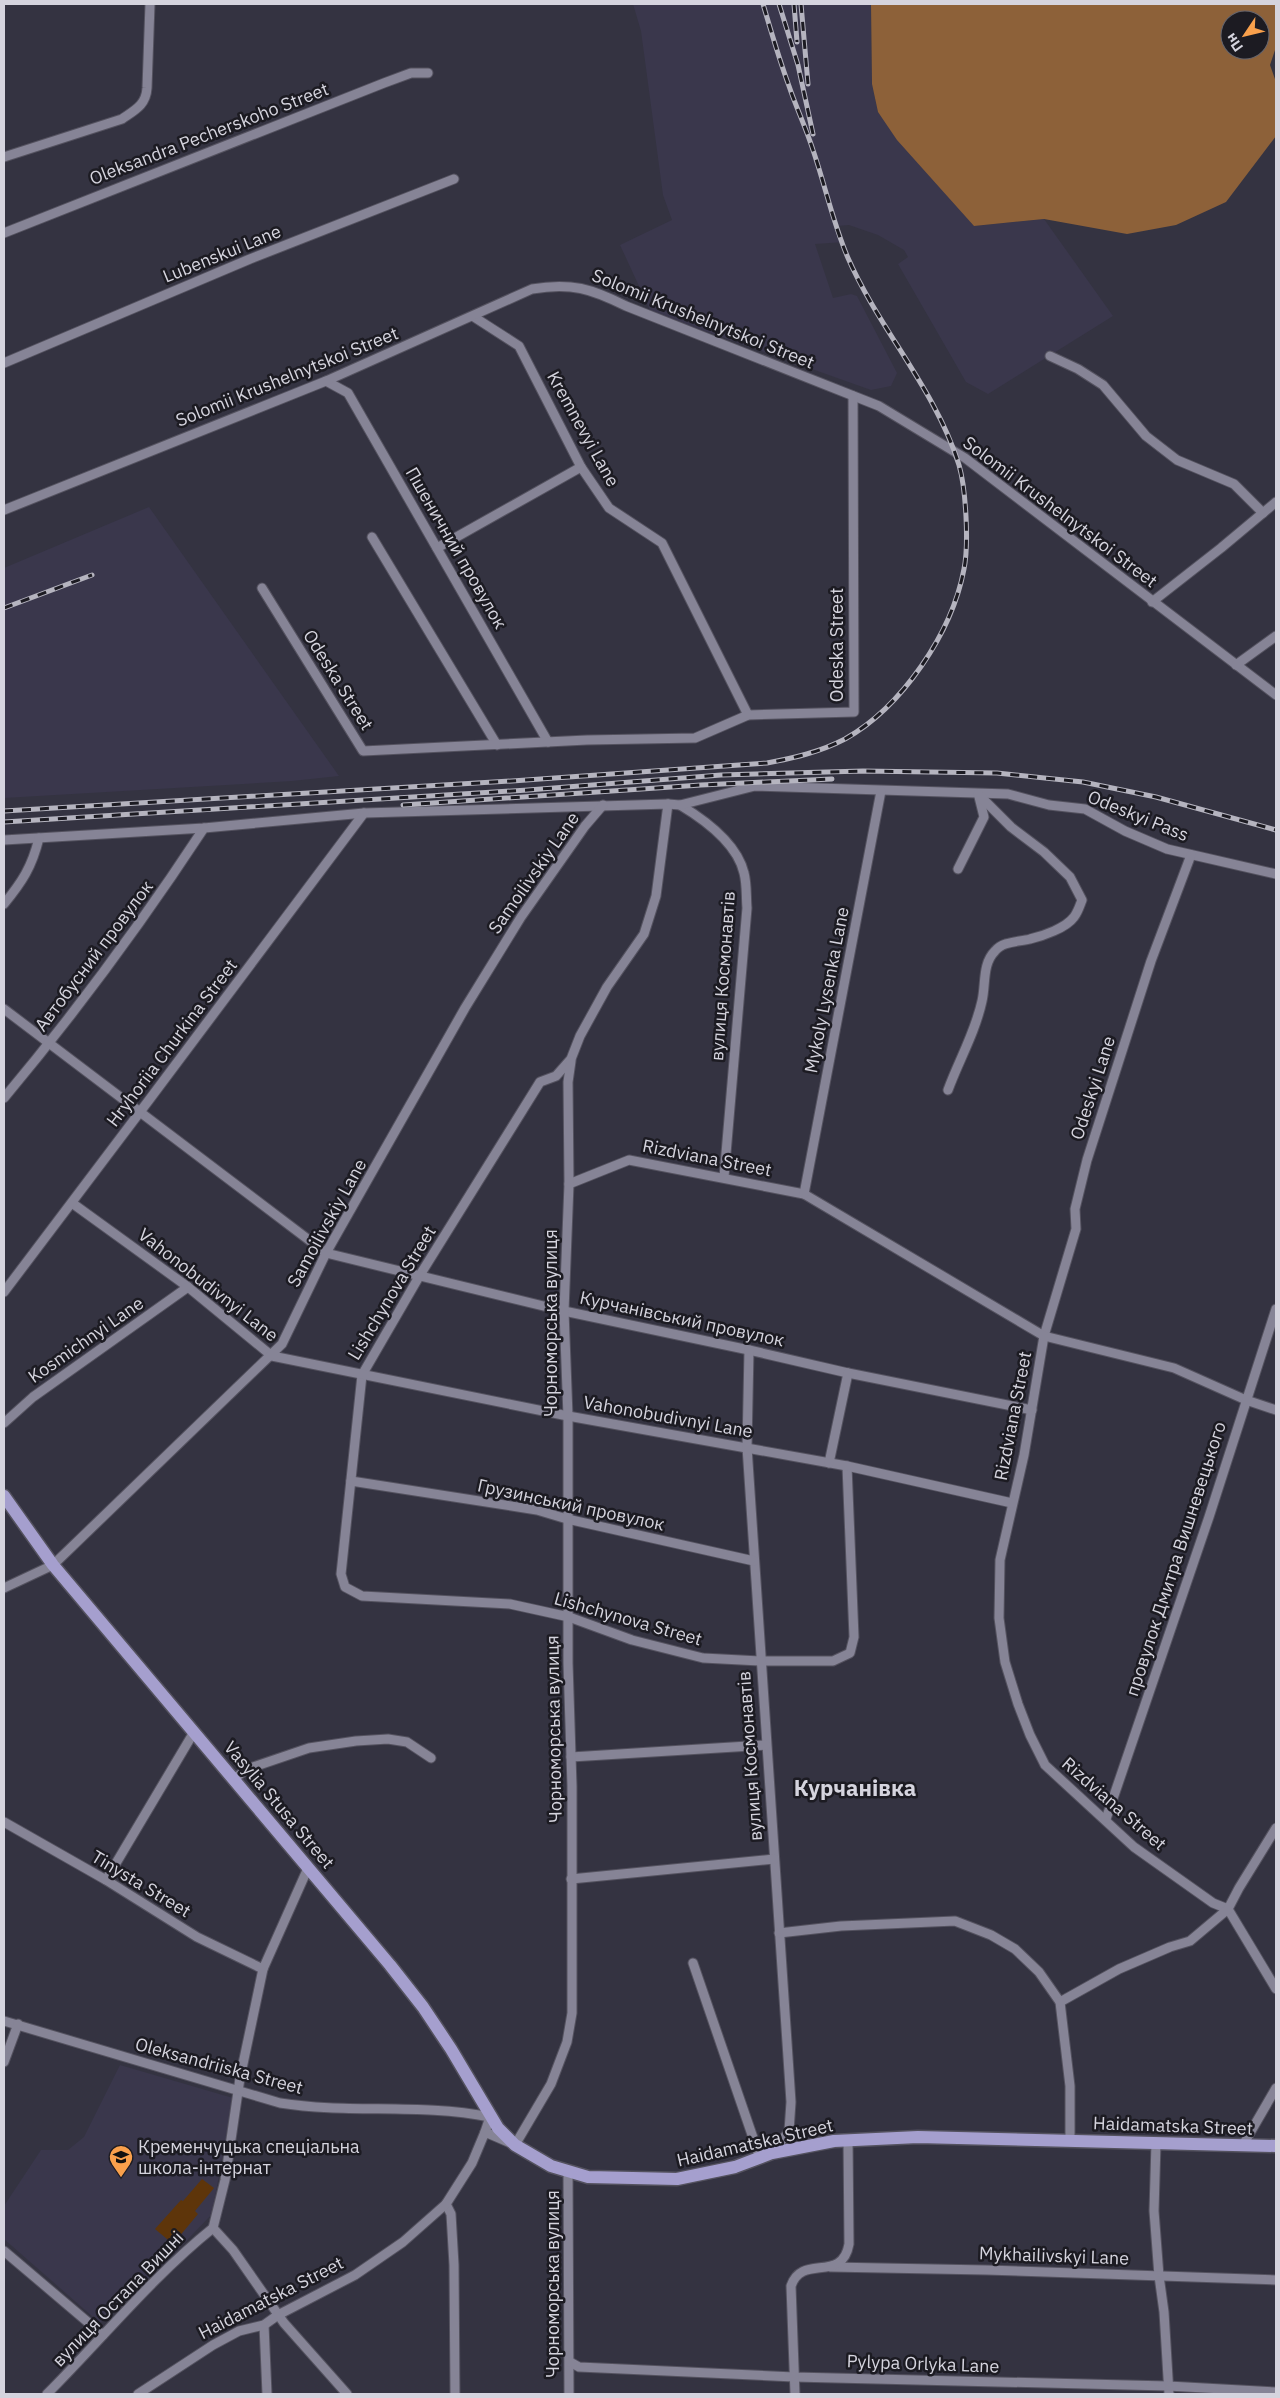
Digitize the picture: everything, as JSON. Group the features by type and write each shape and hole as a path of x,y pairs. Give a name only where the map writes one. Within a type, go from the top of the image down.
{"main road":[{"name":"Vasylia Stusa Street","path":"4,1496 53,1565 423,2007 451,2049 490,2117 515,2145"},
{"name":"Haidamatska Street","path":"515,2145 535,2158 568,2173 608,2179 677,2179 735,2167 766,2155 848,2140 918,2137 1276,2146"}],"street":[{"path":"4,157 122,119 139,108 146,98 150,4"},
{"name":"Oleksandra Pecherskoho Street","path":"4,233 384,83 411,73 428,73"},
{"name":"Lubenskui Lane","path":"4,363 250,259 454,179"},
{"name":"Solomii Krushelnytskoi Street","path":"4,510 326,381 474,317 532,289 552,286 574,286 600,293 626,306 879,406 965,458 1152,602 1276,694"},
{"name":"Kremnevyi Lane","path":"474,317 519,346 581,467 609,508 662,543 748,714"},
{"path":"1050,356 1078,369 1102,385 1146,436 1177,460 1234,484 1264,513"},
{"name":"Пшеничний провулок","path":"326,381 348,393 548,742"},
{"name":"Odeska Street","path":"262,588 363,751 548,742 695,738 748,714 854,712 853,396"},
{"path":"437,548 581,467"},
{"path":"1152,602 1276,502"},
{"path":"372,537 497,745"},
{"path":"1236,665 1276,636"},
{"name":"Odeskyi Pass","path":"680,805 755,786 1008,794 1050,805 1085,809 1125,831 1167,849 1276,874"},
{"name":"Mykoly Lysenka Lane","path":"804,1194 881,791"},
{"path":"958,869 984,817 978,794"},
{"path":"948,1090 960,1056 974,1031 983,999 988,959 997,948 1014,941 1031,940 1058,928 1074,917 1082,900 1070,877 1044,852 1011,827 978,794"},
{"name":"Lishchynova Street","path":"668,804 664,849 651,915 636,946 620,967 592,1013 571,1059 556,1076 540,1082 420,1275 362,1375 341,1574 345,1587 362,1596 510,1604 569,1617 632,1640 703,1658 760,1661 833,1661 850,1653 854,1637 847,1466"},
{"path":"4,840 204,828 364,813 604,805 680,805"},
{"name":"Samoilivskiy Lane","path":"4,1588 53,1565 272,1356 282,1344 326,1253 466,1008 516,925 585,826 604,805"},
{"name":"вулиця Космонавтів","path":"680,805 700,817 715,831 731,848 744,872 748,908 724,1177"},
{"name":"Hryhoriia Churkina Street","path":"4,1292 140,1110 208,1024 364,813"},
{"name":"Автобусний провулок","path":"4,1098 50,1043 149,912 204,828"},
{"path":"4,904 20,884 33,862 39,838"},
{"name":"Odeskyi Lane","path":"1044,1336 1076,1230 1075,1209 1103,1107 1151,961 1191,855"},
{"path":"4,1009 140,1110 326,1253"},
{"name":"Чорноморська вулиця","path":"515,2145 551,2084 568,2042 572,2013 571,1757 567,1519 568,1416 564,1311 569,1184 568,1082 571,1059"},
{"name":"Rizdviana Street","path":"569,1184 629,1160 804,1194 1044,1336 1174,1368 1246,1400 1276,1410"},
{"name":"Vahonobudivnyi Lane","path":"72,1203 188,1287 272,1356 568,1416 847,1466 1012,1503"},
{"name":"Курчанівський провулок","path":"326,1253 564,1311 750,1350 848,1373 1032,1410"},
{"name":"Kosmichnyi Lane","path":"4,1423 33,1397 188,1287"},
{"name":"провулок Дмитра Вишневецького","path":"1106,1819 1276,1309"},
{"name":"Rizdviana Street","path":"1044,1336 1032,1410 1000,1560 999,1618 1008,1670 1030,1735 1045,1765 1072,1792 1106,1819 1134,1847 1213,1903 1228,1909"},
{"name":"вулиця Космонавтів","path":"750,1350 747,1448 760,1661 792,2102 789,2131 766,2155"},
{"path":"829,1463 848,1373"},
{"name":"Грузинський провулок","path":"351,1481 537,1510 567,1519 754,1561"},
{"path":"106,1880 194,1732"},
{"path":"234,1779 247,1769 309,1748 356,1741 388,1739 407,1742 431,1758"},
{"path":"571,1757 766,1745"},
{"name":"Tinysta Street","path":"4,1822 106,1880 197,1937 263,1970"},
{"path":"1060,2002 1119,1969 1170,1947 1190,1941 1228,1909 1276,1828"},
{"path":"572,1879 774,1859"},
{"path":"308,1868 263,1970 238,2092 224,2180 213,2228 233,2250 278,2315 347,2394"},
{"path":"1228,1909 1276,1989"},
{"name":"Haidamatska Street","path":"779,1933 842,1926 955,1921 991,1935 1014,1950 1039,1972 1060,2002 1070,2086 1070,2140"},
{"path":"693,1963 766,2155"},
{"name":"Oleksandriiska Street","path":"4,2021 280,2103 310,2108 423,2108 457,2110 490,2117"},
{"path":"4,2062 18,2024"},
{"path":"1242,2145 1276,2088"},
{"path":"485,2132 490,2117"},
{"name":"Haidamatska Street","path":"138,2394 213,2345 239,2331 264,2325 278,2315 355,2274 403,2242 446,2204 472,2163 485,2132 515,2145"},
{"path":"830,2267 844,2260 849,2244 848,2140"},
{"path":"1156,2143 1154,2211 1158,2276 1164,2312 1169,2390"},
{"name":"Чорноморська вулиця","path":"568,2173 569,2394"},
{"path":"446,2204 451,2214 454,2265 455,2394"},
{"name":"вулиця Остапа Вишні","path":"47,2394 103,2335 213,2228"},
{"path":"4,2251 103,2335"},
{"name":"Mykhailivskyi Lane","path":"794,2377 790,2297 793,2278 800,2272 808,2269 830,2267 986,2270 1276,2280"},
{"path":"264,2325 267,2394"},
{"name":"Pylypa Orlyka Lane","path":"570,2362 579,2367 794,2377 1276,2392"},
{"path":"794,2377 795,2394"}],"shaded area":[{"path":"633,4 871,4 872,84 878,112 974,226 1044,219 1113,316 988,394 966,382 898,264 908,257 904,250 878,235 849,225 837,226 844,242 815,244 833,298 851,294 857,296 897,373 891,386 871,390 651,312 620,245 672,220 663,195 641,31"},
{"path":"871,4 1276,4 1276,47 1270,65 1276,82 1276,136 1226,202 1176,225 1127,234 1044,219 974,226 897,140 878,112 872,84"},
{"path":"149,507 339,776 292,781 4,798 4,568"},
{"name":"Кременчуцька спеціальна школа-інтернат","path":"120,2065 233,2098 212,2214 168,2260 100,2323 4,2239 4,2206 41,2150 68,2150 84,2137"},
{"path":"202,2179 214,2188 195,2211 198,2214 173,2244 155,2229"}],"railway":[{"path":"4,811 512,781 767,763 807,754 836,744 866,725 905,688 936,642 948,618 958,593 964,569 966,558 965,502 959,465 949,437 936,411 875,310 848,258 810,142 782,66 763,4"},
{"path":"779,4 798,65 813,134"},
{"path":"794,4 797,42"},
{"path":"801,4 808,84"},
{"path":"4,608 92,575"},
{"path":"4,822 528,790 721,775 863,771 997,773 1083,782 1156,797 1276,830"},
{"path":"403,805 701,785 832,779"}],"place":[{"name":"Кременчуцька спеціальна школа-інтернат","path":"121,2178"}],"district":[{"name":"Курчанівка","path":"855,1788"}]}
